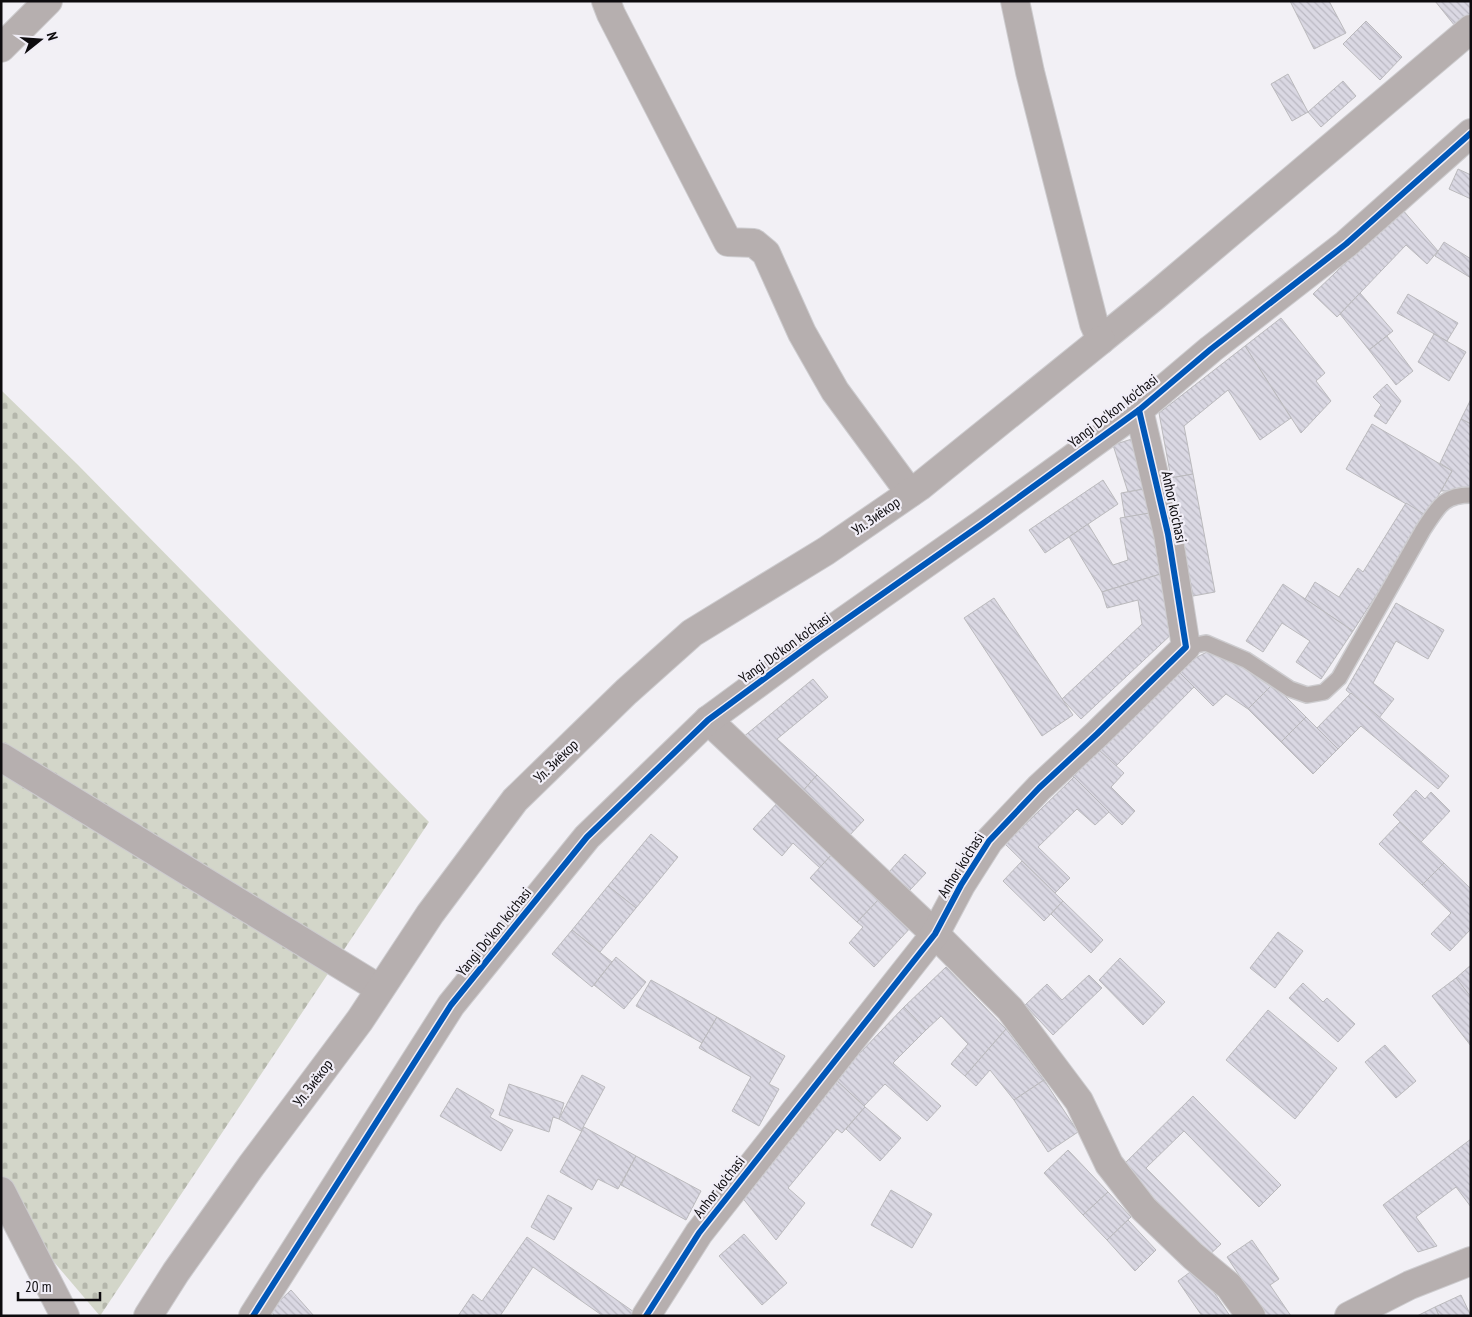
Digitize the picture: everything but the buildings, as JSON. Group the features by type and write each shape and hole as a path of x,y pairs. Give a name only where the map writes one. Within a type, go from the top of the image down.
{"street":[{"path":"1,48 48,1"},
{"path":"606,1 728,242 754,244 766,252 802,332 835,391 910,493"},
{"path":"1014,1 1030,72 1090,305 1101,340"},
{"name":"Ул. Зиёкор","path":"148,1316 176,1272 251,1166 360,1020 430,914 516,800 626,692 692,633 826,551 910,493 1185,271 1471,30"},
{"name":"Yangi Do'kon ko'chasi","path":"252,1316 451,1005 587,837 708,720 1139,410 1211,348 1346,244 1471,133"},
{"name":"Anhor ko'chasi","path":"646,1316 699,1233 935,934 961,885 989,841 1039,788 1186,647 1168,534 1139,410"},
{"path":"708,720 935,934 1016,1017 1079,1101 1109,1164 1144,1209 1193,1256 1229,1286 1251,1316"},
{"path":"1,757 380,989"},
{"path":"1,1191 65,1316"},
{"path":"1349,1316 1410,1285 1471,1261"}],"lane":[{"path":"1186,647 1206,643 1246,660 1290,689 1307,695 1324,692 1339,678 1423,530 1437,509 1446,499 1458,495 1471,495"}],"green space":[{"path":"1,390 78,465 429,822 100,1316 1,1200"}],"cycle path":[{"path":"253,1316 451,1005 587,837 708,720 1139,410 1211,349 1346,244 1471,133"},
{"path":"646,1316 699,1233 935,934 961,885 989,841 1039,788 1186,647 1168,534 1139,410"}]}
